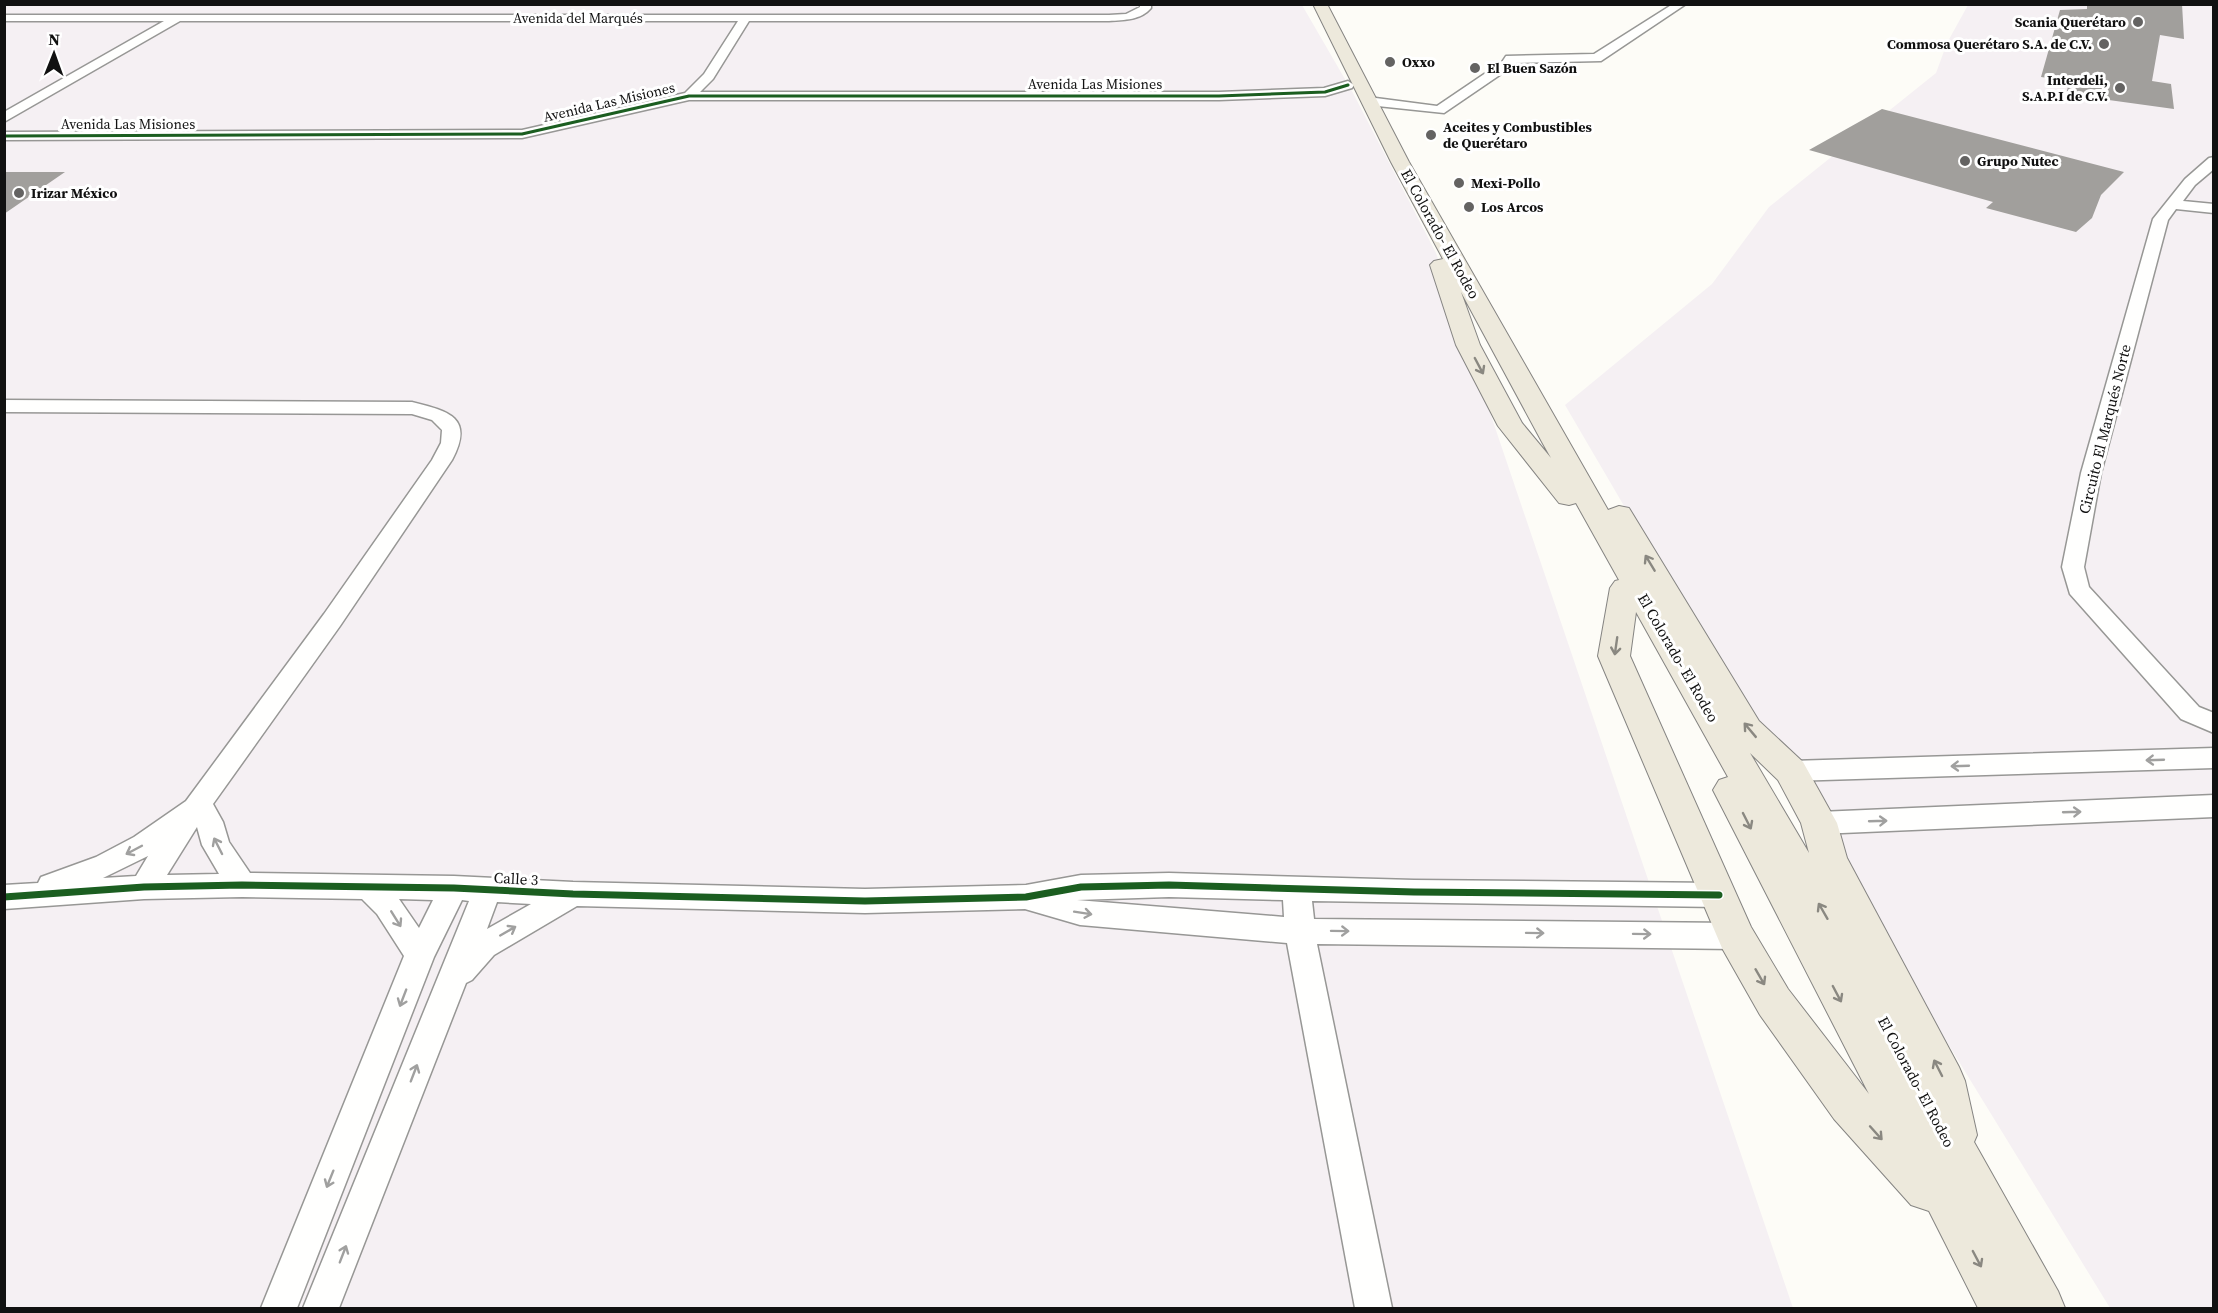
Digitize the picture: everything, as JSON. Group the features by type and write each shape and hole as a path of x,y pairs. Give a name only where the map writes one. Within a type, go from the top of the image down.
{"main road":[{"name":"El Colorado- El Rodeo","path":"1314,10 1352,96 1436,253 1625,588 2004,1308"},
{"name":"El Colorado- El Rodeo","path":"1352,96 1531,398 1834,931 2041,1308"},
{"path":"1531,398 1556,414 1649,561 1747,730 1791,771 1819,823 1829,859 1944,1081 1961,1165"},
{"path":"1625,588 1614,656 1736,936 1774,1002 1849,1104 1958,1223"}],"street":[{"name":"Avenida del Marqués","path":"4,18 1109,18 1140,13 1146,8 1145,4"},
{"name":"Avenida Las Misiones","path":"4,136 522,134 689,96 1219,96 1325,92 1439,110 1506,65 1510,59 1597,57 1681,4"},
{"path":"4,118 178,18"},
{"path":"689,96 709,76 745,19"},
{"name":"Avenida Las Misiones","path":"1219,96 1243,99 1296,99 1352,96"},
{"name":"Circuito El Marqués Norte","path":"2214,161 2203,190 2171,204 2161,219 2091,472 2073,567 2078,589 2190,713 2214,724"},
{"path":"2171,204 2214,209"},
{"path":"4,406 412,408 439,415 450,426 452,437 442,460 200,805 174,838 144,887"},
{"name":"Circuito El Marqués Norte","path":"2190,713 2194,729 2213,758"},
{"path":"1791,771 2213,758"},
{"path":"200,805 209,822 216,845 242,885"},
{"path":"15,896 106,865 144,845 200,805"},
{"path":"1819,823 2214,806"},
{"path":"368,885 387,904 420,955"},
{"name":"Calle 3","path":"15,896 144,887 368,885 573,894 865,901 1026,897"},
{"path":"1026,897 1081,887 1169,885 1414,892 1719,895"},
{"path":"1296,887 1300,931 1373,1308"},
{"path":"279,1308 420,955 454,888"},
{"path":"321,1308 488,889"},
{"path":"449,984 483,946 573,894"},
{"path":"1026,897 1080,913 1300,931 1736,936"}],"shaded area":[{"path":"5,5 1302,5 1353,93 1436,253 1793,1308 5,1308"},
{"path":"1968,5 2213,5 2213,1308 2110,1308 1744,711 1565,405 1712,284 1769,207 1936,73 1947,43"}],"building":[{"path":"2087,4 2182,4 2184,39 2160,35 2152,81 2171,84 2174,109 2087,97 2087,94 2067,91 2069,81 2041,77 2060,10 2087,9"},
{"name":"Grupo Nutec","path":"1882,109 2124,172 2101,195 2092,218 2076,232 1986,208 1993,202 1809,150"},
{"name":"Irizar México","path":"4,172 65,172 4,214"}],"cycle path":[{"path":"4,136 522,134 689,96 1219,96 1325,92 1348,85"},
{"path":"4,897 144,887 242,885 454,888 573,894 865,901 1026,897 1081,887 1169,885 1414,892 1719,895"}],"place":[{"name":"Scania Querétaro","path":"2138,22"},
{"name":"Commosa Querétaro S.A. de C.V.","path":"2104,44"},
{"name":"Oxxo","path":"1390,62"},
{"name":"El Buen Sazón","path":"1475,68"},
{"name":"Interdeli, S.A.P.I de C.V.","path":"2120,88"},
{"name":"Aceites y Combustibles de Querétaro","path":"1431,135"},
{"name":"Grupo Nutec","path":"1965,161"},
{"name":"Mexi-Pollo","path":"1459,183"},
{"name":"Irizar México","path":"19,193"},
{"name":"Los Arcos","path":"1469,207"}]}
